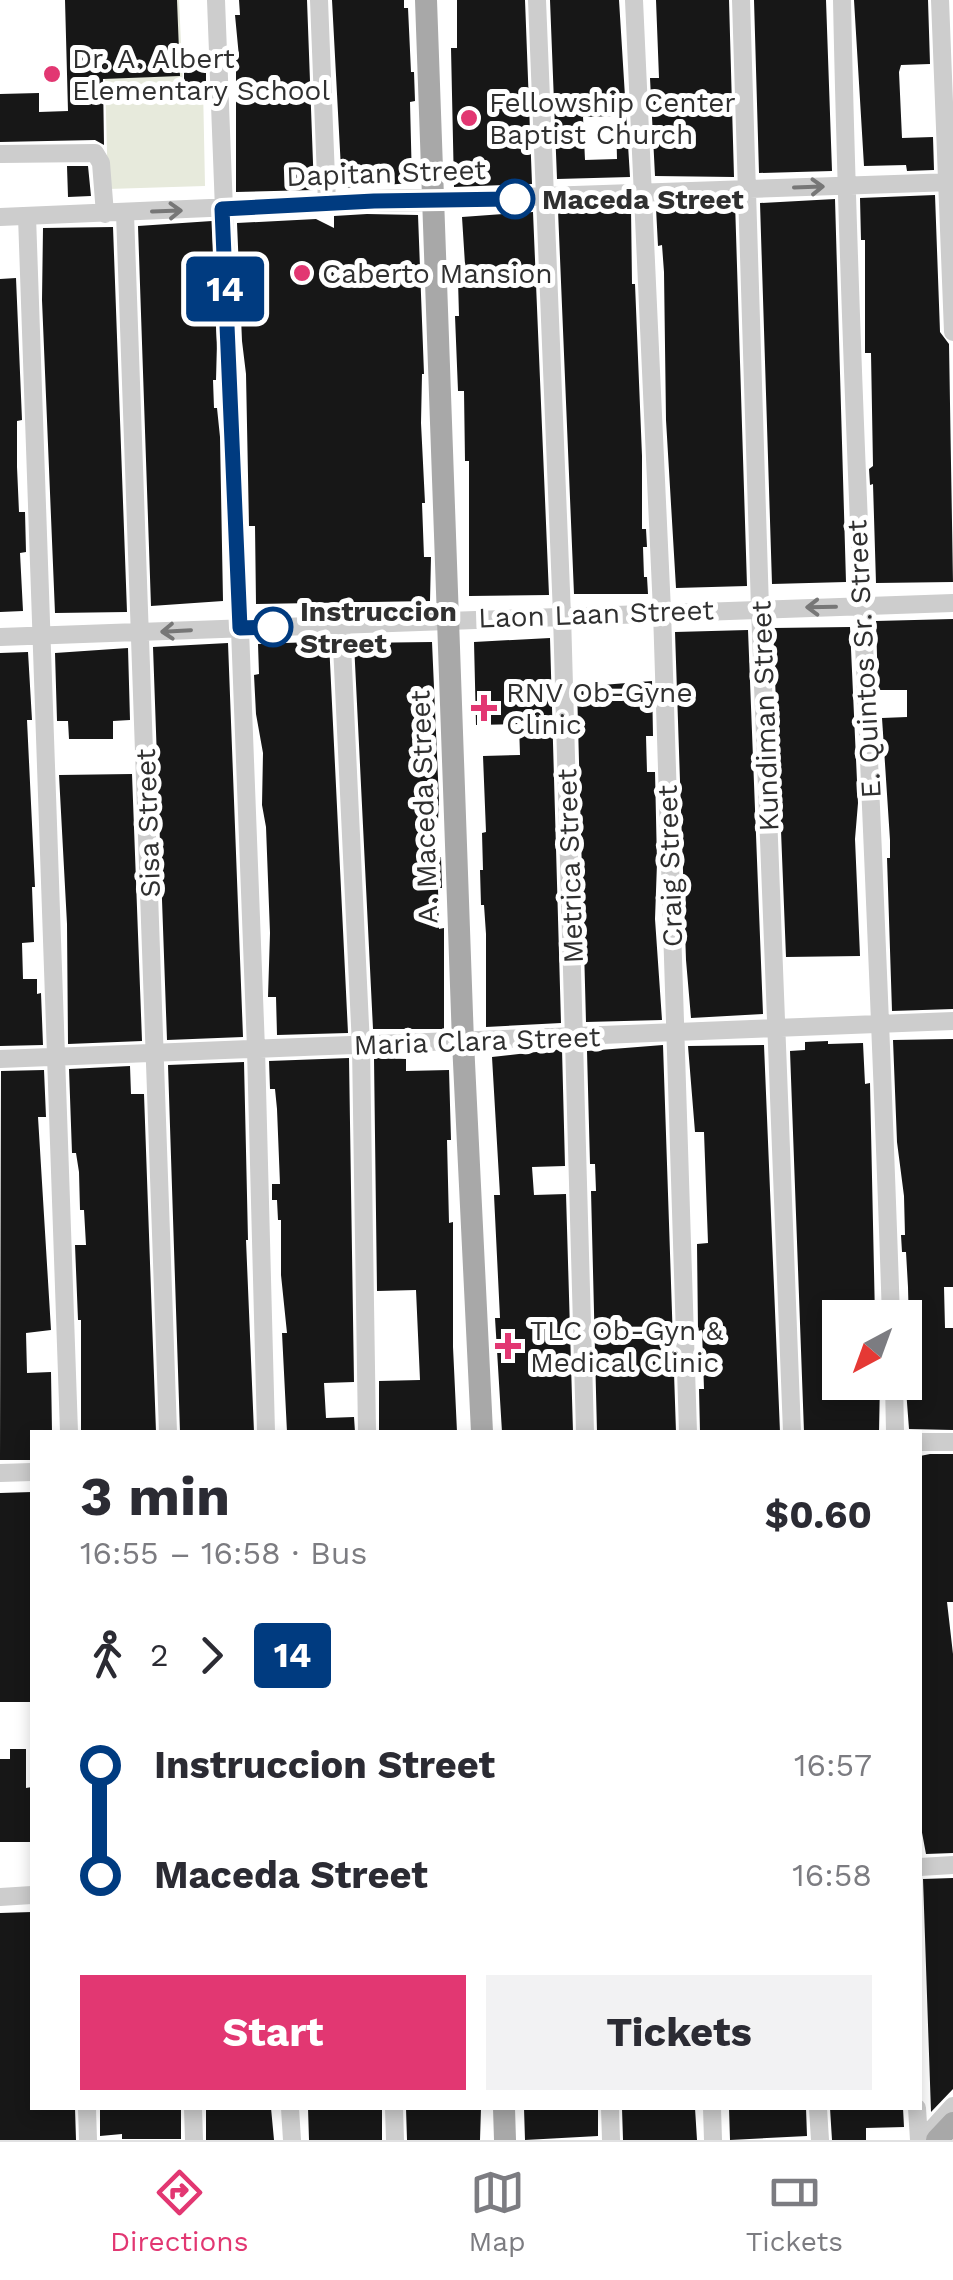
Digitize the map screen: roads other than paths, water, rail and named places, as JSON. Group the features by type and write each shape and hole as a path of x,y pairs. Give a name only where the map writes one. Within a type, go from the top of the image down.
{"main road":[{"name":"A. Maceda Street","path":"426,0 463,1042 482,1430"},
{"name":"Dapitan Street","path":"374,201 432,200"},
{"path":"504,2110 505,2140"},
{"path":"937,2140 953,2123"}],"street":[{"path":"216,0 256,1049 266,1430"},
{"path":"319,0 327,203"},
{"name":"Metrica Street","path":"537,0 562,615 586,1430"},
{"name":"Craig Street","path":"634,0 662,612 688,1430"},
{"name":"Kundiman Street","path":"741,0 792,1430"},
{"name":"E. Quintos Sr. Street","path":"842,0 861,606 891,1300"},
{"path":"940,0 953,332"},
{"path":"0,154 95,153 100,163 105,214"},
{"name":"Dapitan Street","path":"432,200 950,182"},
{"name":"Dapitan Street","path":"0,218 374,201"},
{"name":"Sisa Street","path":"125,213 168,1430"},
{"path":"27,216 69,1430"},
{"name":"Laon Laan Street","path":"0,638 953,603"},
{"path":"341,626 361,1046 368,1430"},
{"name":"Maria Clara Street","path":"0,1058 953,1022"},
{"path":"894,1400 895,1430"},
{"path":"922,1442 953,1442"},
{"path":"0,1473 30,1472"},
{"path":"922,1867 953,1865"},
{"path":"0,1897 30,1896"},
{"path":"920,2140 953,2106"},
{"path":"86,2110 88,2140"},
{"path":"193,2110 194,2140"},
{"path":"290,2110 292,2140"},
{"path":"394,2110 394,2140"},
{"path":"610,2110 611,2140"},
{"path":"712,2110 713,2140"},
{"path":"818,2110 820,2140"},
{"path":"918,2110 920,2140"}],"place":[{"name":"Dr. A. Albert Elementary School","path":"52,74"},
{"name":"Fellowship Center Baptist Church","path":"469,118"},
{"name":"Maceda Street","path":"515,199"},
{"name":"Caberto Mansion","path":"302,273"},
{"name":"Instruccion Street","path":"273,627"},
{"name":"RNV Ob-Gyne Clinic","path":"484,708"},
{"name":"TLC Ob-Gyn & Medical Clinic","path":"508,1346"}]}
